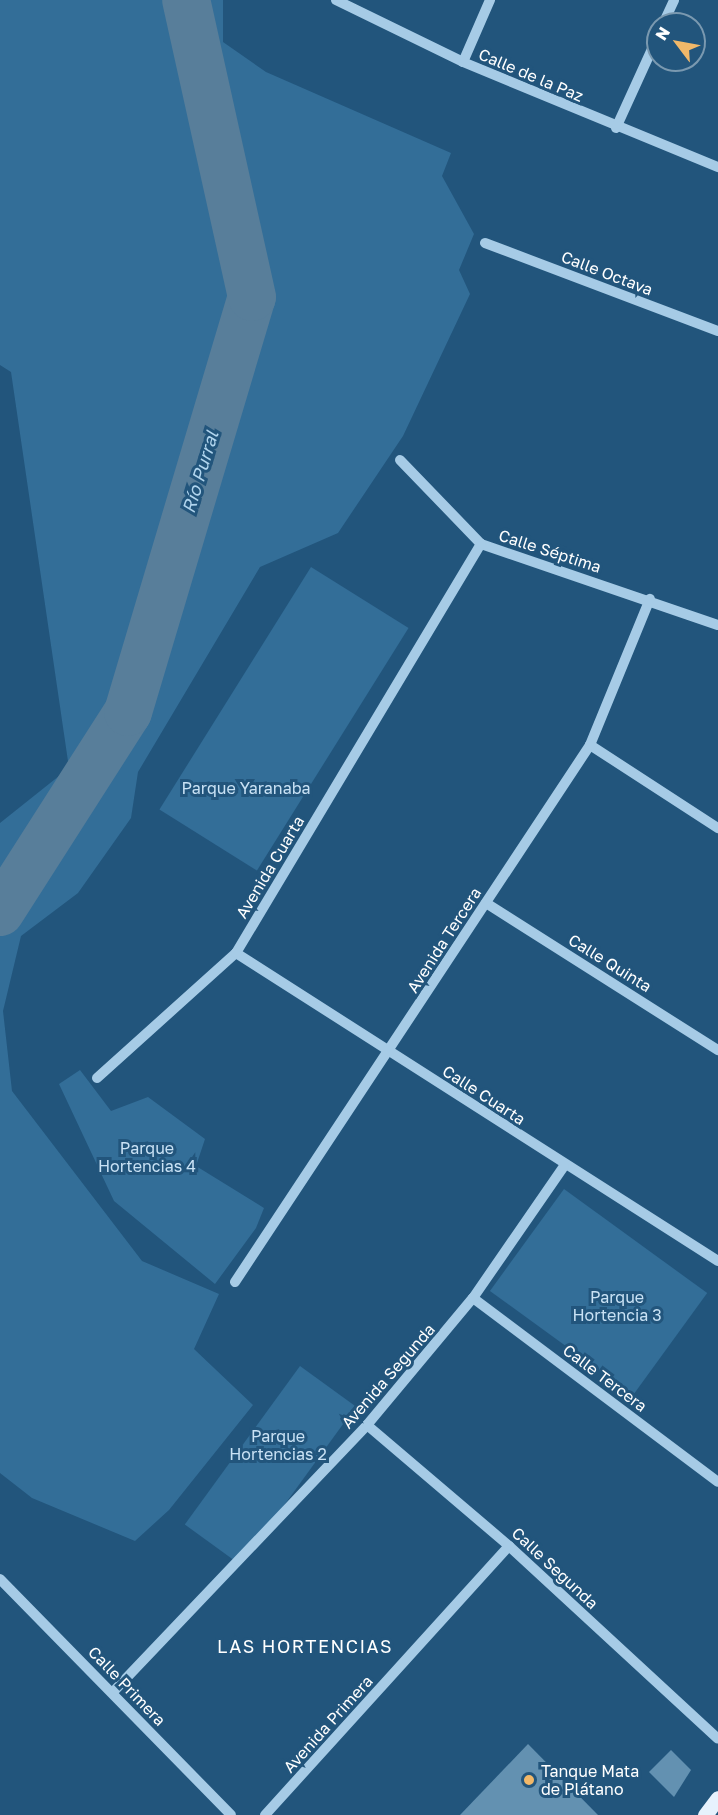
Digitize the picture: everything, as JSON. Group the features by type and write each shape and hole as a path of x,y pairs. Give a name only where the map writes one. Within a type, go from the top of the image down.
{"main road":[{"path":"705,1815 718,1798"}],"street":[{"name":"Calle de la Paz","path":"336,0 463,62 616,128 718,167"},
{"path":"463,62 490,0"},
{"path":"616,128 646,62"},
{"name":"Calle Octava","path":"485,243 718,331"},
{"name":"Calle Séptima","path":"400,460 481,544 650,599 718,625"},
{"name":"Avenida Cuarta","path":"97,1078 236,953 481,544"},
{"name":"Avenida Tercera","path":"235,1282 390,1051 590,745 650,599"},
{"path":"590,745 718,828"},
{"name":"Calle Quinta","path":"486,903 718,1050"},
{"name":"Calle Cuarta","path":"236,953 564,1166 718,1261"},
{"name":"Avenida Segunda","path":"113,1692 367,1425 473,1299 564,1166"},
{"name":"Calle Tercera","path":"473,1299 718,1482"},
{"name":"Calle Segunda","path":"367,1425 509,1546 718,1739"},
{"name":"Avenida Primera","path":"265,1815 509,1546"},
{"name":"Calle Primera","path":"0,1579 231,1815"}],"green space":[{"path":"0,0 223,0 223,42 266,72 451,153 442,176 474,234 459,270 470,294 403,436 338,533 260,567 138,772 131,818 78,893 21,936 3,1011 12,1091 142,1261 219,1294 194,1349 253,1405 169,1510 135,1541 32,1498 0,1473 0,823 69,768 11,372 0,365"},
{"name":"Parque Yaranaba","path":"311,567 409,628 257,870 159,810"},
{"name":"Parque Hortencias 4","path":"80,1070 111,1111 148,1097 205,1139 196,1166 264,1208 256,1228 215,1284 114,1201 59,1084"},
{"name":"Parque Hortencia 3","path":"564,1189 707,1293 633,1395 490,1291"},
{"name":"Parque Hortencias 2","path":"300,1366 356,1407 241,1565 185,1525"}],"building":[{"name":"Tanque Mata de Plátano","path":"528,1744 598,1815 460,1815"},
{"path":"671,1750 691,1770 674,1797 649,1772"}],"waterway":[{"name":"Río Purral","path":"0,912 128,712 252,297 186,0"}],"place":[{"name":"Tanque Mata de Plátano","path":"529,1780"}],"district":[{"name":"LAS HORTENCIAS","path":"305,1646"}]}
